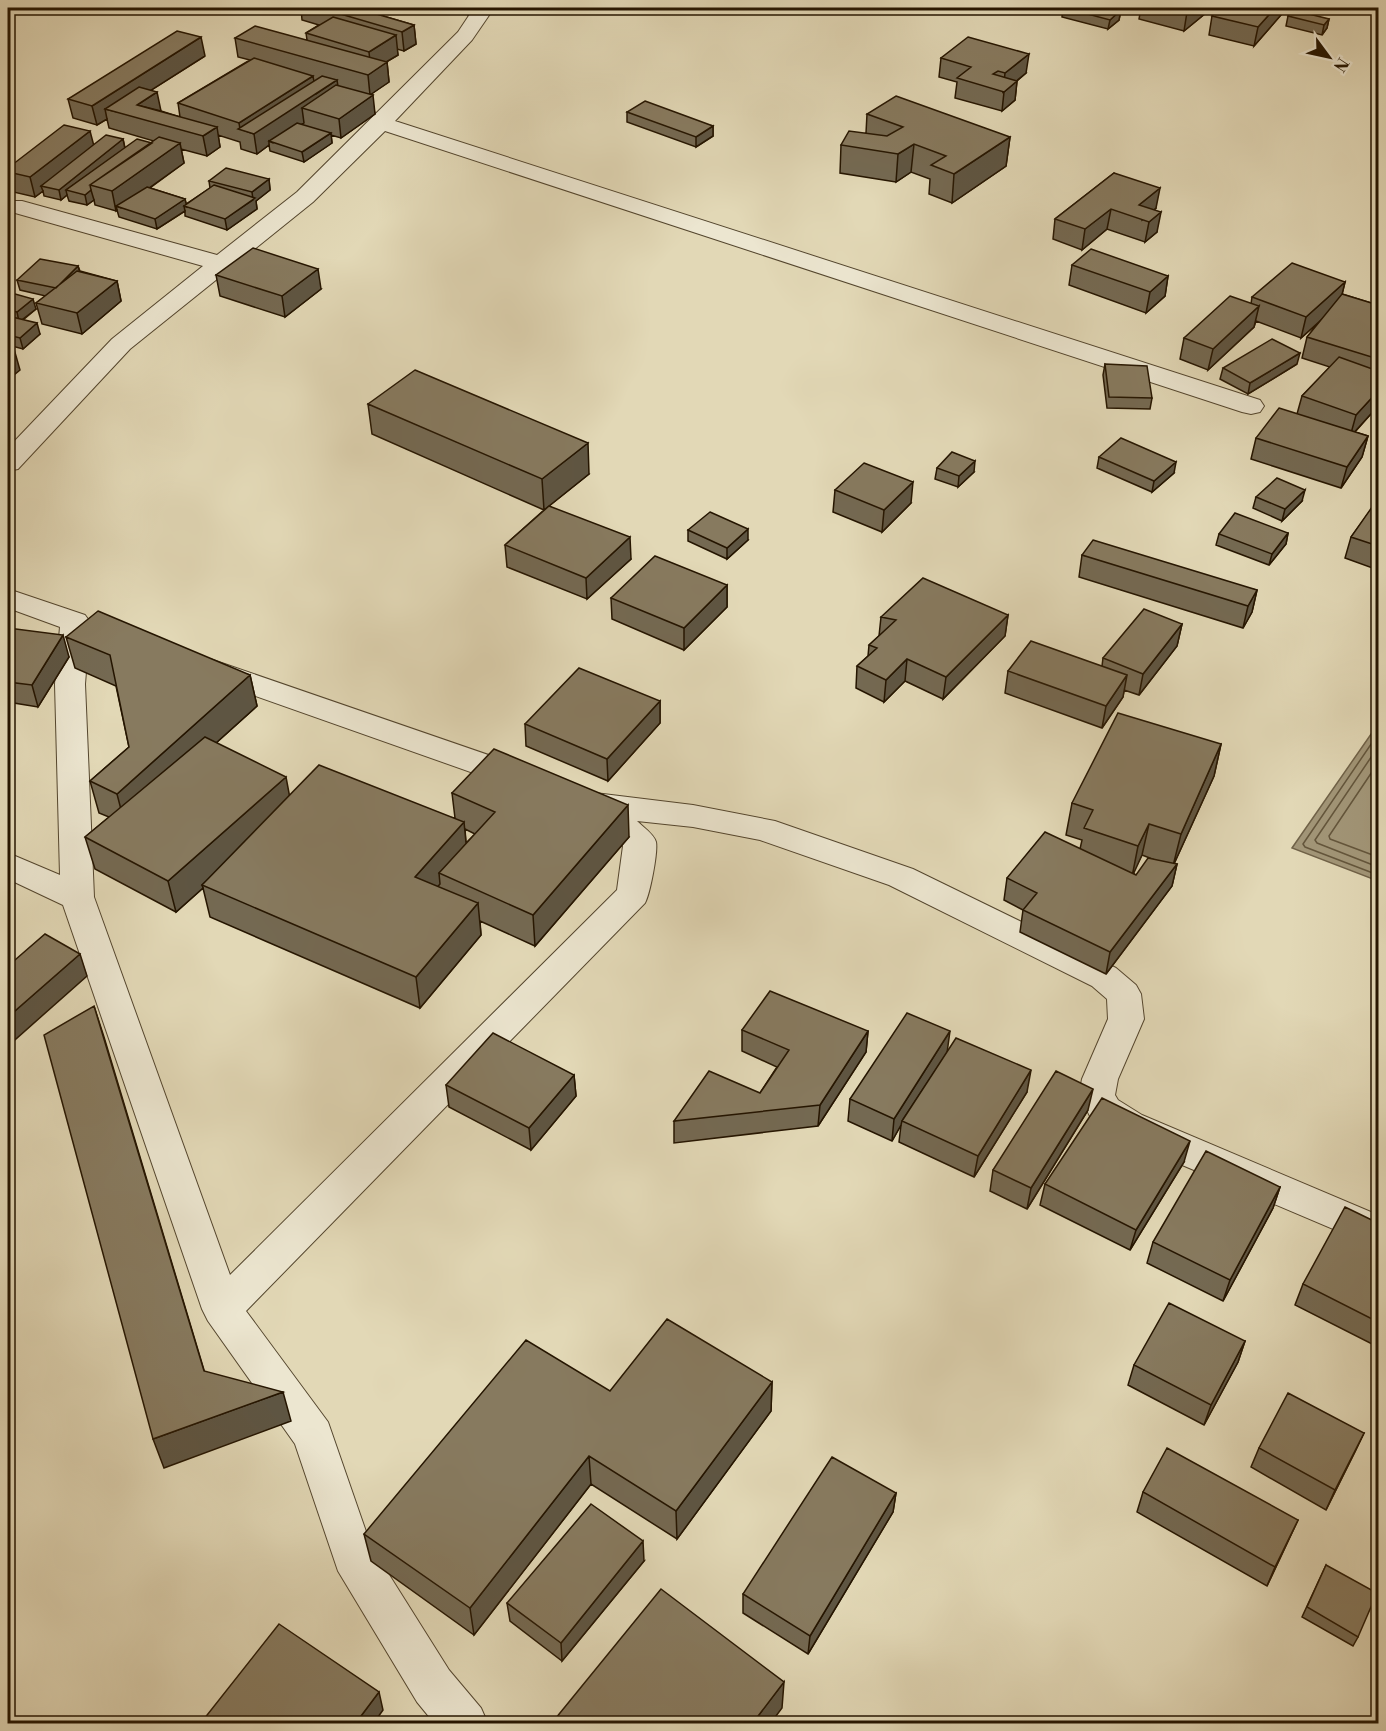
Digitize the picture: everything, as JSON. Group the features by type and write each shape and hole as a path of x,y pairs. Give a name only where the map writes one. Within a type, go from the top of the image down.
{"street":[{"path":"8,463 121,344 305,197 465,36 484,8"},
{"path":"381,123 1251,406"},
{"path":"14,206 222,264"},
{"path":"8,598 92,628 70,684 77,897 222,1309 313,1435 353,1556 434,1686 465,1724"},
{"path":"176,657 601,806 693,816 764,830 901,877 1104,977 1124,994 1126,1019 1100,1079 1097,1095 1105,1110 1129,1126 1378,1232"},
{"path":"222,1309 633,894 640,843 601,806"},
{"path":"8,865 77,897"}],"water":[{"path":"1376,727 1378,728 1378,881 1292,848"}],"building":[{"path":"320,8 356,8 414,25 402,32"},
{"path":"1065,8 1110,8 1121,10 1110,20"},
{"path":"1170,8 1193,8 1187,12"},
{"path":"1220,8 1275,8 1258,27 1212,16"},
{"path":"1293,10 1329,19 1324,25 1288,16"},
{"path":"333,17 396,35 369,52 306,33"},
{"path":"255,26 387,62 368,75 235,38"},
{"path":"177,31 201,37 92,106 68,99"},
{"path":"968,37 1029,54 1005,73 998,71 993,74 1017,81 1004,92 957,78 971,67 941,58"},
{"path":"254,58 313,76 239,123 178,103"},
{"path":"322,76 337,80 254,134 238,129"},
{"path":"336,85 373,95 339,119 302,108"},
{"path":"139,87 157,92 137,105 217,127 203,136 105,109"},
{"path":"896,96 1010,137 954,174 931,165 946,156 914,144 898,154 841,145 849,131 887,136 903,127 867,114"},
{"path":"645,101 713,126 696,137 627,112"},
{"path":"297,123 331,133 302,152 269,141"},
{"path":"64,125 90,131 30,177 8,172 8,168"},
{"path":"106,135 123,139 59,190 41,186"},
{"path":"159,137 180,143 112,191 90,185"},
{"path":"137,139 152,143 90,185 91,190 85,195 66,190"},
{"path":"226,168 269,179 252,192 209,181"},
{"path":"1114,173 1160,188 1139,205 1161,212 1149,222 1111,209 1085,229 1055,219"},
{"path":"214,185 255,198 225,219 184,206"},
{"path":"147,187 185,199 155,219 116,206"},
{"path":"253,248 318,269 282,296 216,275"},
{"path":"1091,249 1168,276 1150,292 1072,265"},
{"path":"40,259 78,266 56,288 17,280"},
{"path":"1292,263 1345,282 1306,317 1252,297"},
{"path":"77,271 117,281 77,313 36,303"},
{"path":"8,292 33,299 17,312 8,310"},
{"path":"1342,294 1378,305 1378,359 1307,337"},
{"path":"1230,296 1259,306 1213,349 1184,338"},
{"path":"8,316 37,323 20,338 8,335"},
{"path":"1272,339 1300,353 1250,383 1223,368"},
{"path":"8,347 14,349 8,355"},
{"path":"1339,357 1378,371 1378,391 1356,415 1302,396"},
{"path":"1105,364 1147,366 1152,398 1109,397"},
{"path":"415,370 588,443 542,479 368,404"},
{"path":"1279,408 1368,436 1347,467 1256,438"},
{"path":"1121,438 1176,462 1154,481 1099,457"},
{"path":"952,452 975,461 959,476 937,468"},
{"path":"864,463 913,482 884,510 835,490"},
{"path":"1277,478 1305,490 1285,509 1256,497"},
{"path":"1378,500 1378,546 1351,537"},
{"path":"549,506 630,537 586,578 505,545"},
{"path":"710,512 748,529 727,548 688,530"},
{"path":"1235,513 1288,533 1272,554 1219,534"},
{"path":"1093,540 1257,590 1248,606 1082,555"},
{"path":"655,556 727,585 684,628 611,598"},
{"path":"923,578 1008,615 946,677 907,659 886,680 857,666 877,648 869,645 896,620 881,617"},
{"path":"1144,609 1182,624 1143,674 1103,658"},
{"path":"98,611 250,675 117,794 90,781 129,747 110,655 66,637"},
{"path":"8,628 63,635 32,685 8,682"},
{"path":"1031,641 1127,675 1106,706 1008,671"},
{"path":"579,668 660,701 607,759 525,724"},
{"path":"1118,713 1221,744 1181,834 1149,824 1138,846 1084,828 1093,810 1072,803"},
{"path":"205,737 286,777 168,881 85,837"},
{"path":"494,749 628,805 533,915 439,873 495,812 452,793"},
{"path":"319,765 464,822 415,877 478,903 416,977 202,885"},
{"path":"1045,832 1136,875 1148,858 1177,864 1110,952 1023,910 1037,893 1007,878"},
{"path":"45,934 80,954 8,1017 8,966"},
{"path":"770,991 868,1031 820,1105 674,1121 709,1071 760,1093 789,1050 742,1030"},
{"path":"94,1006 204,1371 283,1392 153,1439 44,1035"},
{"path":"907,1013 950,1031 894,1119 850,1099"},
{"path":"493,1033 574,1075 529,1128 446,1085"},
{"path":"956,1038 1031,1070 978,1156 902,1121"},
{"path":"1056,1071 1093,1089 1031,1188 993,1170"},
{"path":"1102,1098 1190,1141 1136,1230 1045,1184"},
{"path":"1206,1151 1280,1187 1230,1280 1153,1242"},
{"path":"1345,1207 1378,1223 1378,1322 1303,1284"},
{"path":"1169,1303 1245,1341 1211,1405 1134,1365"},
{"path":"667,1319 772,1382 676,1511 589,1456 470,1608 364,1534 526,1340 610,1391"},
{"path":"1288,1393 1364,1433 1335,1490 1259,1448"},
{"path":"1167,1448 1298,1520 1275,1567 1143,1492"},
{"path":"832,1457 896,1493 810,1636 743,1594"},
{"path":"591,1504 643,1541 561,1643 507,1603"},
{"path":"1326,1565 1377,1593 1358,1637 1307,1607"},
{"path":"661,1589 784,1682 752,1724 551,1724"},
{"path":"279,1624 379,1692 355,1724 200,1724"}]}
